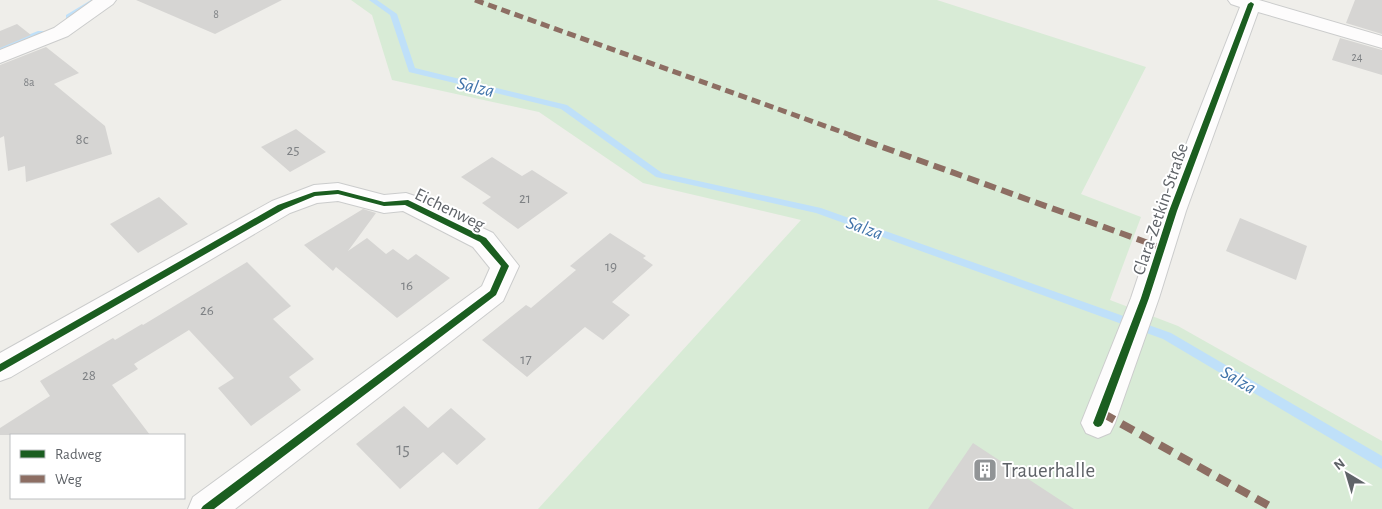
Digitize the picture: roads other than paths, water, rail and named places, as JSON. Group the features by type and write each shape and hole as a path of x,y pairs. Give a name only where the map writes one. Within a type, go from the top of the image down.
{"street":[{"path":"0,57 61,32 106,0"},
{"path":"1244,2 1382,42"},
{"name":"Clara-Zetkin-Straße","path":"1098,423 1145,298 1244,2"},
{"name":"Eichenweg","path":"0,368 281,207 314,194 338,192 384,204 406,202 483,240 505,266 493,293 206,509"}],"waterway":[{"path":"69,17 96,0"},
{"name":"Salza","path":"372,0 393,14 412,70 564,107 659,175 818,210 1167,336 1382,463"},
{"path":"0,49 41,33"}],"place":[{"name":"Trauerhalle","path":"985,470"}]}
